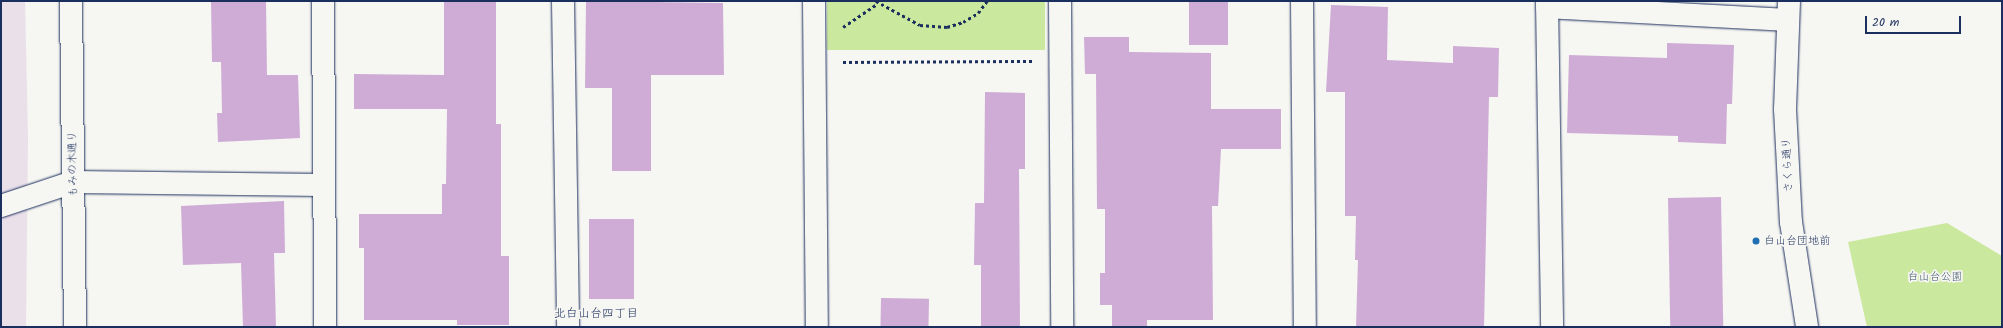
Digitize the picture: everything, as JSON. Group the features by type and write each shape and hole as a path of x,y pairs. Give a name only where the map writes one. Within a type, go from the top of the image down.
{"street":[{"name":"もみの木通り","path":"71,1 75,327"},
{"path":"323,1 325,327"},
{"path":"563,1 568,327"},
{"path":"814,1 817,327"},
{"path":"1060,1 1062,327"},
{"path":"1302,1 1305,327"},
{"path":"1552,327 1547,4 1788,10"},
{"name":"さくら通り","path":"1788,10 1785,109 1791,222 1807,327"},
{"path":"1,206 73,182 323,185"}],"path":[{"path":"814,29 844,27 877,2 920,25 947,26 963,22 978,13 987,1"},
{"path":"815,62 1060,61"}],"shaded area":[{"path":"1,1 25,1 28,137 26,327 1,327"}],"green space":[{"path":"827,1 1045,1 1045,50 827,50"},
{"name":"白山台公園","path":"1947,223 2002,256 2002,327 1867,327 1848,242"}],"building":[{"path":"211,1 266,1 267,75 298,75 300,138 218,142 217,113 222,113 221,62 212,62"},
{"path":"444,1 496,1 496,124 501,124 501,256 509,256 509,325 457,325 457,320 364,320 364,248 359,248 359,214 442,214 442,184 446,184 447,109 354,109 354,74 444,75"},
{"path":"586,1 723,3 724,75 651,75 651,171 612,171 612,88 585,88"},
{"path":"1189,1 1228,1 1228,45 1189,45"},
{"path":"1331,5 1388,7 1387,60 1453,63 1453,46 1499,48 1498,97 1489,97 1484,327 1356,327 1358,260 1355,260 1356,216 1345,216 1345,92 1326,92"},
{"path":"1084,37 1129,37 1129,52 1211,53 1211,109 1281,109 1281,149 1221,149 1218,206 1212,206 1213,320 1147,320 1147,327 1112,327 1112,305 1100,305 1100,273 1105,273 1105,209 1097,209 1096,74 1085,74"},
{"path":"1667,43 1734,45 1732,104 1727,104 1726,144 1678,142 1678,136 1567,133 1569,55 1667,58"},
{"path":"985,92 1025,93 1025,169 1019,169 1020,327 981,327 981,265 974,265 975,203 984,203"},
{"path":"1721,197 1723,327 1670,327 1668,198"},
{"path":"284,201 285,253 274,253 276,327 243,327 241,263 183,265 181,206"},
{"path":"589,219 634,219 634,299 589,299"},
{"path":"881,298 929,299 929,327 880,327"}],"place":[{"name":"白山台団地前","path":"1756,241"}],"district":[{"name":"北白山台四丁目","path":"596,314"}]}
